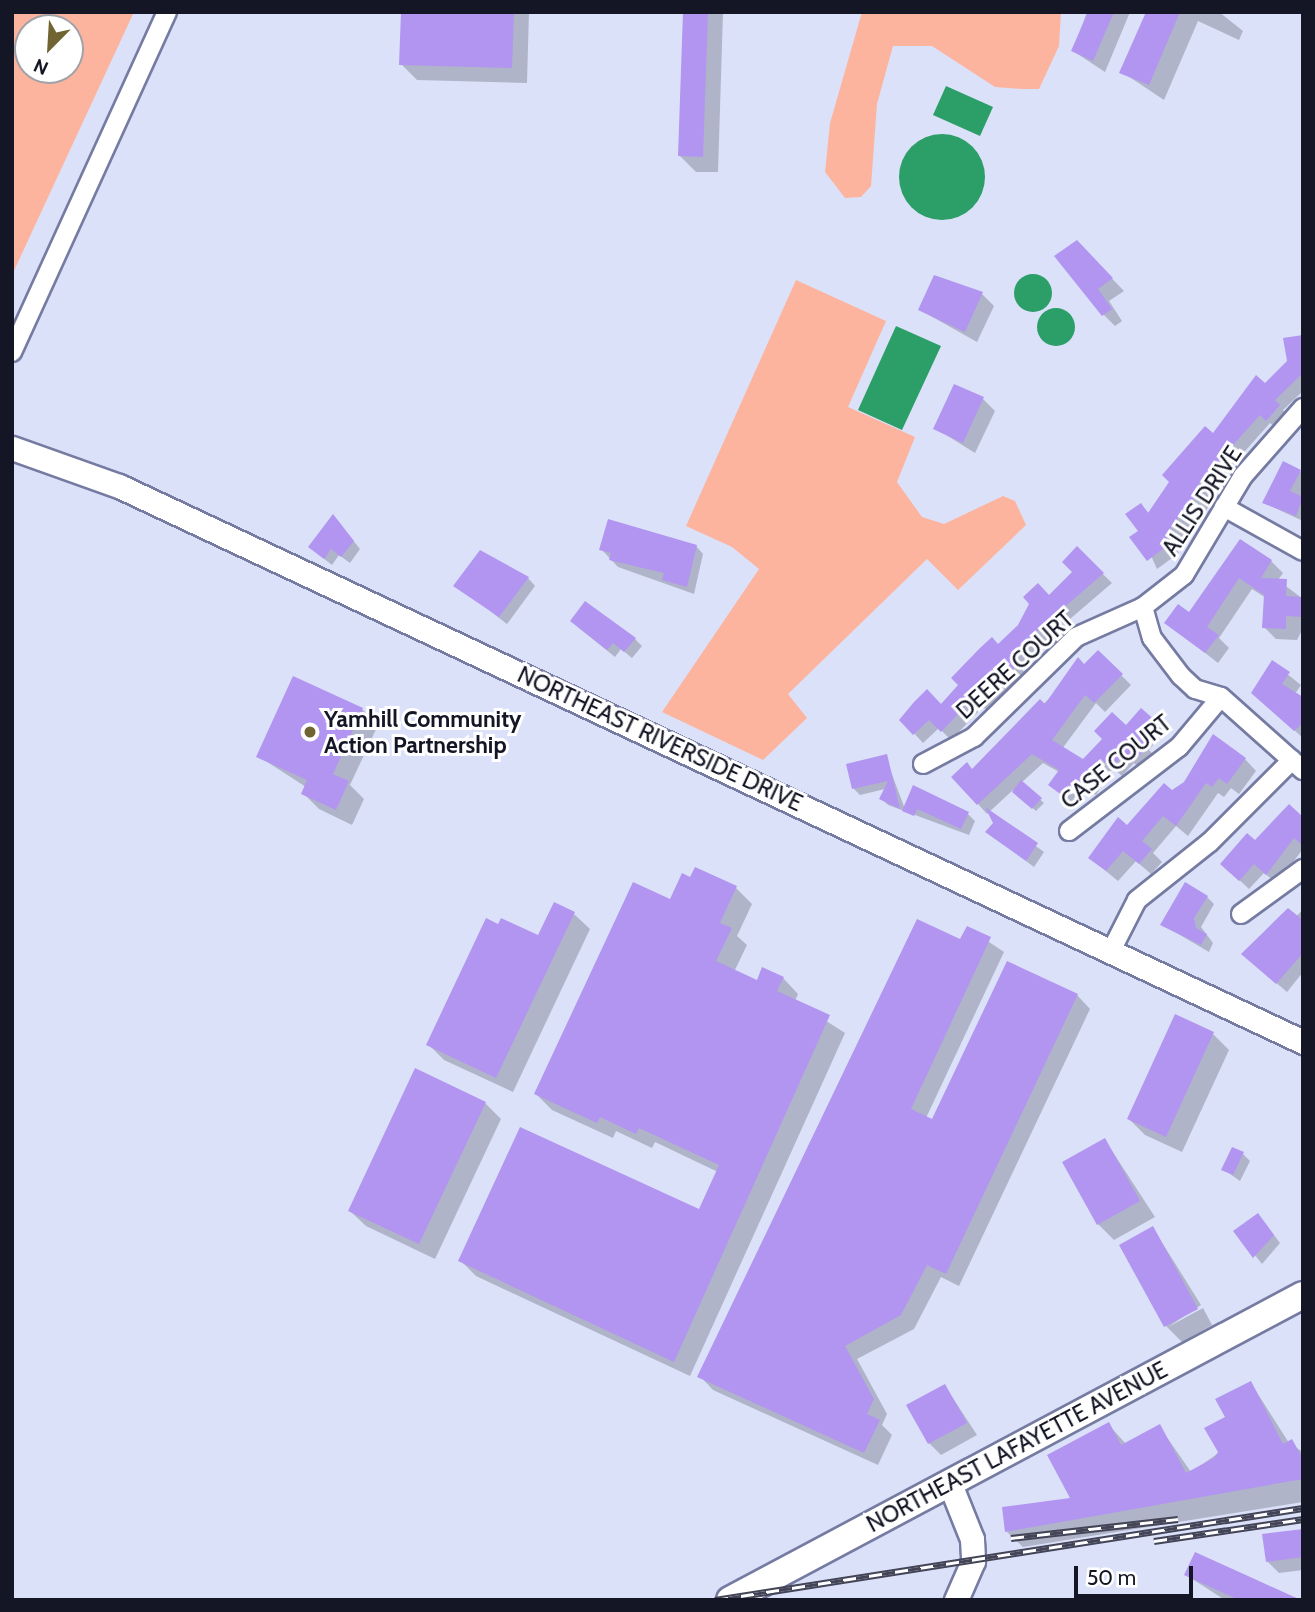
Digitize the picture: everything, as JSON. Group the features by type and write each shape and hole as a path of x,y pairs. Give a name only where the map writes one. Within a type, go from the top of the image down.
{"main road":[{"name":"NORTHEAST LAFAYETTE AVENUE","path":"730,1600 1303,1295"}],"street":[{"path":"12,352 167,12"},
{"name":"ALLIS DRIVE","path":"1143,607 1184,575 1224,507 1303,408"},
{"name":"NORTHEAST RIVERSIDE DRIVE","path":"12,448 119,486 1303,1042"},
{"path":"1224,507 1303,551"},
{"path":"1111,951 1137,900 1210,842 1297,765 1221,697 1195,690 1168,663 1143,607"},
{"name":"DEERE COURT","path":"923,764 974,737 1076,638 1143,607"},
{"name":"CASE COURT","path":"1069,831 1179,747 1221,697"},
{"path":"1241,914 1303,869"},
{"path":"950,1484 972,1539 973,1561 956,1600"}],"shaded area":[{"path":"12,12 134,12 12,275"},
{"path":"862,12 1061,12 1059,46 1039,89 1023,89 995,87 932,46 893,46 877,104 871,186 861,197 845,198 825,172 830,123"},
{"path":"946,86 993,107 980,136 933,115"},
{"path":"942,134 966,141 978,153 985,177 978,201 966,213 942,220 918,213 906,201 899,177 906,153 918,141"},
{"path":"1033,274 1046,280 1052,293 1046,306 1033,312 1020,306 1014,293 1020,280"},
{"path":"796,280 886,321 848,407 915,437 897,482 922,517 944,524 1003,496 1015,501 1026,525 958,590 927,559 788,694 807,718 763,760 662,712 759,569 732,547 686,526"},
{"path":"1056,308 1069,314 1075,327 1069,340 1056,346 1043,340 1037,327 1043,314"},
{"path":"896,326 941,346 902,430 858,410"}],"building":[{"path":"401,12 514,12 512,68 399,65"},
{"path":"683,12 708,12 703,157 678,156"},
{"path":"1088,12 1114,12 1093,61 1071,51"},
{"path":"1146,12 1180,12 1149,85 1119,73"},
{"path":"1077,240 1113,278 1098,289 1112,309 1102,316 1054,256"},
{"path":"934,275 983,292 965,332 918,310"},
{"path":"1303,335 1303,373 1275,400 1280,405 1266,421 1260,415 1199,483 1206,491 1189,502 1165,536 1171,543 1147,561 1129,537 1138,531 1125,514 1141,503 1148,513 1169,482 1162,475 1205,426 1213,433 1256,375 1265,383 1287,361 1283,338"},
{"path":"954,384 984,397 963,443 933,429"},
{"path":"1283,461 1301,470 1290,491 1303,497 1296,516 1262,503"},
{"path":"333,514 354,541 341,557 331,549 324,559 308,547"},
{"path":"608,519 697,545 687,587 662,580 664,573 609,560 611,553 599,550"},
{"path":"1240,539 1272,560 1261,578 1287,579 1286,596 1303,597 1302,617 1286,616 1286,629 1262,628 1264,595 1239,578 1207,627 1219,635 1205,653 1164,623 1178,604 1189,612"},
{"path":"1077,546 1104,573 1062,609 1067,614 1052,628 1046,622 1013,658 1018,663 977,704 972,699 941,732 929,720 913,735 899,720 914,702 927,689 941,704 958,685 951,678 980,648 992,637 998,644 1018,625 1029,604 1023,597 1038,583 1049,595 1072,572 1062,562"},
{"path":"480,550 529,577 499,617 453,586"},
{"path":"585,601 636,638 624,652 613,643 607,650 570,621"},
{"path":"1098,650 1123,674 1094,703 1085,695 1052,740 1083,759 1102,739 1094,731 1112,712 1126,725 1141,708 1156,721 1140,739 1148,746 1132,763 1123,755 1111,768 1102,760 1086,786 1075,780 1063,796 1048,785 1059,770 1032,754 977,805 951,777 967,762 972,769 1040,699 1045,704 1078,657 1084,664"},
{"path":"1272,660 1290,672 1282,684 1303,697 1303,723 1294,731 1251,693"},
{"name":"Yamhill Community Action Partnership","path":"293,676 363,708 333,774 349,781 336,810 301,794 307,780 256,757"},
{"path":"1213,734 1246,758 1227,784 1219,778 1212,787 1206,783 1176,826 1163,816 1142,841 1152,849 1139,864 1123,851 1106,871 1088,858 1118,817 1127,825 1164,783 1172,790 1184,782"},
{"path":"887,754 900,809 879,799 888,781 852,789 846,764"},
{"path":"1021,780 1042,798 1032,809 1012,792"},
{"path":"913,785 969,812 961,829 917,809 914,816 902,811"},
{"path":"1289,804 1303,817 1303,846 1294,838 1266,875 1254,864 1239,881 1220,864 1247,833 1255,840"},
{"path":"985,807 1038,843 1026,861 985,832 993,823"},
{"path":"695,867 737,886 720,923 732,928 716,961 757,980 762,967 784,977 777,991 830,1015 674,1362 458,1261 520,1127 699,1209 719,1165 639,1128 636,1134 600,1117 597,1123 534,1094 633,882 670,899 682,873 690,877"},
{"path":"1185,882 1208,896 1194,918 1196,928 1207,934 1201,945 1160,925"},
{"path":"554,902 575,912 496,1078 426,1045 486,918 498,924 501,918 538,935"},
{"path":"1288,908 1303,920 1303,953 1276,984 1241,954"},
{"path":"917,919 960,939 967,926 991,937 911,1109 932,1119 1007,961 1078,994 946,1274 927,1265 901,1315 845,1346 874,1399 867,1414 880,1420 864,1453 697,1377"},
{"path":"1175,1014 1214,1032 1166,1137 1127,1119"},
{"path":"415,1068 486,1102 419,1244 348,1211"},
{"path":"1105,1138 1140,1201 1097,1225 1062,1162"},
{"path":"1232,1147 1244,1152 1233,1175 1221,1170"},
{"path":"1258,1213 1274,1235 1253,1258 1233,1231"},
{"path":"1153,1226 1198,1309 1164,1327 1119,1245"},
{"path":"1251,1381 1283,1444 1292,1439 1303,1459 1303,1479 1005,1532 1002,1507 1070,1498 1047,1455 1109,1422 1121,1445 1160,1424 1186,1473 1214,1458 1218,1452 1204,1428 1225,1417 1215,1399"},
{"path":"945,1384 967,1423 928,1444 906,1405"},
{"path":"1303,1529 1303,1557 1266,1562 1262,1534"},
{"path":"1195,1552 1301,1600 1239,1600 1184,1575"}],"railway":[{"path":"715,1600 1303,1508"},
{"path":"1011,1538 1178,1519"},
{"path":"1154,1541 1303,1519"}],"place":[{"name":"Yamhill Community Action Partnership","path":"310,732"}]}
